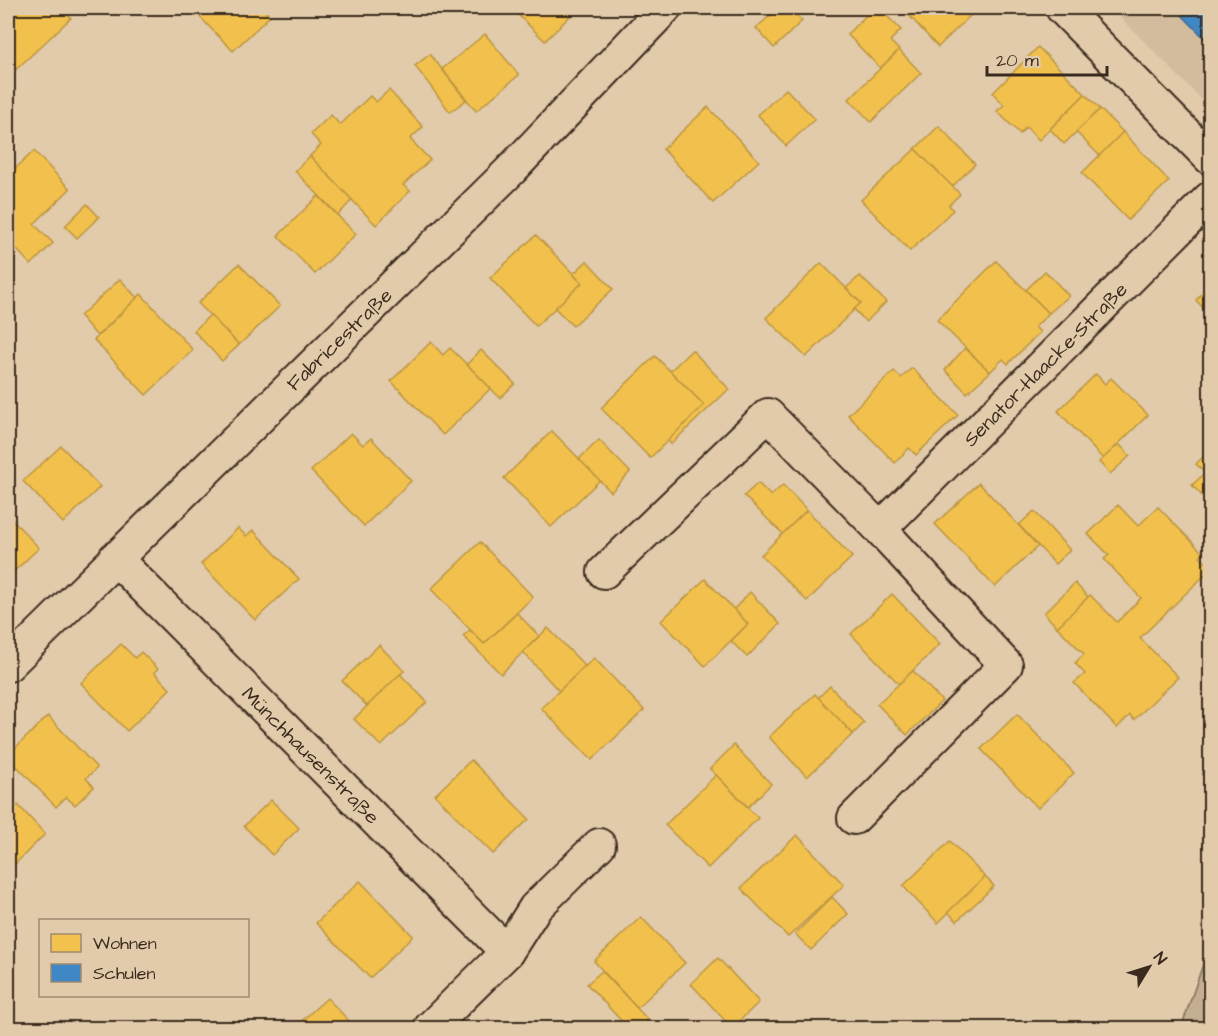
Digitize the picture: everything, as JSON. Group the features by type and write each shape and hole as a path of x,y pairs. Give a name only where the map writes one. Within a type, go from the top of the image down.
{"street":[{"name":"Fabricestraße","path":"8,665 511,170 665,8"},
{"path":"1062,8 1210,158"},
{"name":"Senator-Haacke-Straße","path":"880,529 1210,198"},
{"path":"604,572 768,415 880,529 1006,664 854,818"},
{"name":"Münchhausenstraße","path":"115,558 507,952"},
{"path":"430,1029 507,952 535,908 599,845"}],"shaded area":[{"path":"1111,8 1210,8 1210,108"},
{"path":"1210,944 1210,1028 1181,1028"}],"building: Wohnen":[{"path":"8,8 62,8 71,18 8,77"},
{"path":"201,8 262,8 270,16 233,51 196,13"},
{"path":"511,8 578,8 545,41"},
{"path":"779,8 788,8 802,21 774,48 756,28"},
{"path":"874,8 879,8 901,30 890,41 899,50 880,68 847,34"},
{"path":"908,8 972,8 975,11 938,47 905,11"},
{"path":"485,34 519,75 476,111 442,69"},
{"path":"1038,47 1085,94 1039,140 1026,127 1020,134 997,111 1004,105 993,93"},
{"path":"899,50 921,73 871,122 849,99"},
{"path":"430,54 466,100 450,112 415,66"},
{"path":"786,89 815,119 786,146 758,115"},
{"path":"389,90 423,127 410,139 430,160 403,185 410,191 376,225 310,156 321,145 311,134 331,115 340,125 370,96 376,102"},
{"path":"1085,94 1100,109 1064,144 1050,129"},
{"path":"708,107 759,161 713,203 663,149"},
{"path":"1100,109 1123,132 1100,156 1076,132"},
{"path":"939,126 975,164 952,187 915,149"},
{"path":"1123,132 1169,181 1128,220 1082,173"},
{"path":"915,149 960,194 949,205 953,210 910,251 861,200"},
{"path":"34,151 70,189 34,224 53,243 31,265 8,240 8,163 9,161 16,168"},
{"path":"310,156 352,200 338,215 295,171"},
{"path":"318,196 356,234 315,274 278,236"},
{"path":"87,204 99,217 77,238 65,226"},
{"path":"536,235 582,283 536,326 490,278"},
{"path":"587,261 613,289 573,326 555,308 582,283 573,274"},
{"path":"996,261 1049,313 1035,327 1040,332 1008,364 1003,359 990,372 937,320"},
{"path":"821,263 861,303 806,357 766,318"},
{"path":"239,264 280,306 239,345 198,303"},
{"path":"1045,271 1069,296 1049,313 1026,290"},
{"path":"860,276 886,302 866,322 854,309 861,303 846,288"},
{"path":"120,279 137,298 97,336 80,316"},
{"path":"1210,286 1210,316 1196,300"},
{"path":"141,294 193,350 146,395 94,340"},
{"path":"210,315 239,345 222,361 194,331"},
{"path":"431,342 443,355 450,348 491,388 443,435 391,381"},
{"path":"965,348 990,372 967,393 945,370"},
{"path":"481,350 515,384 500,398 467,364"},
{"path":"692,350 729,389 671,444 667,440 704,405 670,371"},
{"path":"655,356 704,405 650,458 601,408"},
{"path":"912,368 958,415 916,455 909,448 895,463 848,415 894,371 901,378"},
{"path":"1096,374 1105,384 1111,378 1148,415 1103,459 1058,411"},
{"path":"552,431 600,480 551,527 504,478"},
{"path":"351,433 363,445 371,438 411,481 364,526 311,471"},
{"path":"599,440 630,472 611,492 579,459"},
{"path":"1119,444 1130,456 1110,474 1099,462"},
{"path":"61,446 100,487 63,523 23,481"},
{"path":"1210,450 1210,504 1192,485 1205,473 1196,464"},
{"path":"758,483 771,496 783,485 807,510 783,534 744,496"},
{"path":"979,483 1038,546 995,587 935,524"},
{"path":"1118,505 1138,526 1158,507 1203,553 1200,556 1210,570 1140,638 1178,677 1134,720 1130,715 1117,728 1074,683 1085,674 1075,663 1084,654 1057,627 1090,595 1117,622 1141,598 1104,559 1109,555 1088,534"},
{"path":"807,510 852,557 807,601 761,555"},
{"path":"1034,511 1070,550 1055,564 1019,525"},
{"path":"8,515 39,548 8,577"},
{"path":"238,528 246,536 253,530 299,579 255,620 201,564"},
{"path":"480,542 533,597 484,644 431,589"},
{"path":"705,579 748,624 705,666 661,621"},
{"path":"1075,583 1088,597 1057,627 1044,613"},
{"path":"750,592 780,624 747,657 731,641 748,624 734,609"},
{"path":"892,594 940,644 899,684 851,634"},
{"path":"517,613 539,636 501,674 463,636 470,630 484,644"},
{"path":"548,628 585,666 559,691 523,652"},
{"path":"121,644 135,658 141,652 158,669 154,672 170,689 127,731 81,683"},
{"path":"379,645 404,671 367,706 342,681"},
{"path":"594,658 644,710 592,760 541,708"},
{"path":"913,671 942,701 907,735 877,704"},
{"path":"400,674 427,702 381,746 354,719"},
{"path":"830,686 864,723 853,734 818,698"},
{"path":"815,694 853,734 807,777 769,737"},
{"path":"1017,714 1074,773 1038,808 981,749"},
{"path":"48,716 97,768 86,778 94,787 75,805 66,797 56,807 8,757"},
{"path":"734,745 771,784 748,807 710,769"},
{"path":"471,760 529,819 493,854 435,795"},
{"path":"716,775 758,818 708,868 665,825"},
{"path":"271,800 299,828 272,855 244,826"},
{"path":"18,805 45,834 8,871 8,815"},
{"path":"797,835 844,885 788,937 741,888"},
{"path":"950,841 985,877 938,923 903,886"},
{"path":"985,877 994,886 957,921 948,912"},
{"path":"360,881 413,936 370,978 316,923"},
{"path":"832,897 848,914 811,950 795,934"},
{"path":"641,917 685,963 637,1008 594,961"},
{"path":"718,958 759,1002 732,1028 691,984"},
{"path":"602,971 648,1020 639,1028 628,1028 587,984"},
{"path":"327,998 356,1028 294,1028"}],"building: Schulen":[{"path":"1190,8 1210,8 1210,44 1182,15"}]}
